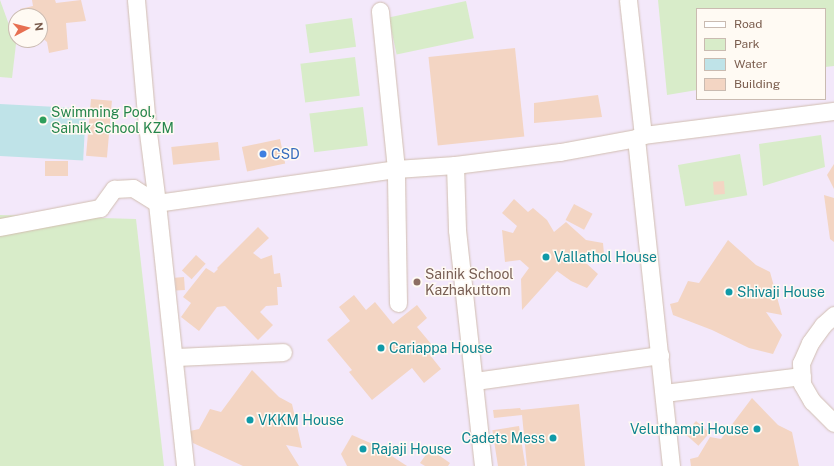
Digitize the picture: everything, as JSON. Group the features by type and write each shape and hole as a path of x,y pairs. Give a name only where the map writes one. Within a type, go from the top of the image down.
{"lane":[{"path":"136,0 147,125 185,466"},
{"path":"628,0 671,466"},
{"path":"380,11 396,170 398,303"},
{"path":"0,227 100,208 114,189 133,188 156,203 396,170 455,165 560,152 640,136 834,111"},
{"path":"455,165 457,230 475,381 483,466"},
{"path":"834,315 823,325 810,343 801,363 802,384 812,401 834,423"},
{"path":"174,357 283,352"},
{"path":"475,381 660,355"},
{"path":"664,393 802,376"}],"shaded area":[{"name":"Sainik School Kazhakuttom","path":"0,0 834,0 834,466 0,466"}],"green space":[{"path":"0,0 8,22 8,48 16,48 12,78 0,77"},
{"path":"658,0 834,0 834,66 826,67 826,8 696,8 696,90 667,95"},
{"path":"466,1 474,38 397,55 389,17"},
{"path":"352,18 356,47 309,53 305,25"},
{"path":"355,57 360,96 305,102 300,64"},
{"path":"363,107 368,146 314,152 309,114"},
{"path":"821,135 825,167 763,186 759,144"},
{"path":"740,154 747,195 685,206 678,165"},
{"path":"0,215 136,219 164,466 0,466"}],"water":[{"name":"Swimming Pool, Sainik School KZM","path":"0,104 86,109 83,160 0,156"}],"building":[{"path":"32,0 55,0 56,3 81,0 86,21 66,23 68,49 49,53 48,8 24,8 33,6"},
{"path":"515,48 524,137 438,146 428,57"},
{"path":"598,95 602,117 534,123 534,103"},
{"path":"91,99 112,101 107,158 86,156"},
{"name":"CSD","path":"280,139 285,163 247,172 242,147"},
{"path":"218,142 220,160 173,165 171,147"},
{"path":"45,161 68,161 68,176 45,176"},
{"path":"834,164 834,189 827,175"},
{"path":"724,181 725,194 714,195 713,182"},
{"path":"824,195 834,198 834,242 830,239"},
{"name":"Vallathol House","path":"514,199 528,212 533,208 547,220 554,232 566,222 586,240 603,243 604,254 590,252 586,263 598,274 587,288 571,281 557,271 522,310 521,279 529,268 520,260 505,262 502,230 513,233 517,226 502,213"},
{"path":"574,204 593,214 584,230 566,220"},
{"path":"258,227 269,238 253,253 261,259 272,255 274,274 280,273 282,287 277,287 278,305 266,306 260,312 273,325 258,340 225,306 217,307 199,331 181,317 191,303 183,297 206,268 214,273 218,269 217,268"},
{"name":"Shivaji House","path":"728,240 756,265 770,272 782,315 766,312 782,335 773,354 749,348 712,330 673,315 670,304 678,302 688,281 699,283"},
{"path":"196,255 206,264 192,279 182,271"},
{"path":"184,277 185,290 176,291 175,278"},
{"name":"Cariappa House","path":"354,295 366,310 375,302 393,324 417,305 427,318 417,327 432,345 426,350 441,369 424,383 412,368 372,400 349,372 352,370 327,340 350,321 339,307"},
{"name":"VKKM House","path":"252,370 279,397 292,404 302,448 286,445 299,466 243,466 193,443 190,431 199,429 210,409 221,412"},
{"name":"Veluthampi House","path":"752,398 778,425 792,432 799,466 691,466 690,459 698,457 710,437 721,439"},
{"name":"Cadets Mess","path":"579,404 585,466 527,466 522,415 494,418 493,410 520,408 521,410"},
{"path":"696,421 710,433 698,446 685,434"},
{"path":"519,426 525,466 498,466 492,430"},
{"name":"Rajaji House","path":"352,435 375,445 407,466 347,466 341,454"},
{"path":"430,449 450,463 448,466 425,466 420,463"}],"place":[{"name":"Swimming Pool, Sainik School KZM","path":"43,120"},
{"name":"CSD","path":"263,154"},
{"name":"Vallathol House","path":"546,257"},
{"name":"Sainik School Kazhakuttom","path":"417,282"},
{"name":"Shivaji House","path":"729,292"},
{"name":"Cariappa House","path":"381,348"},
{"name":"VKKM House","path":"250,420"},
{"name":"Veluthampi House","path":"757,429"},
{"name":"Cadets Mess","path":"553,438"},
{"name":"Rajaji House","path":"363,449"}]}
